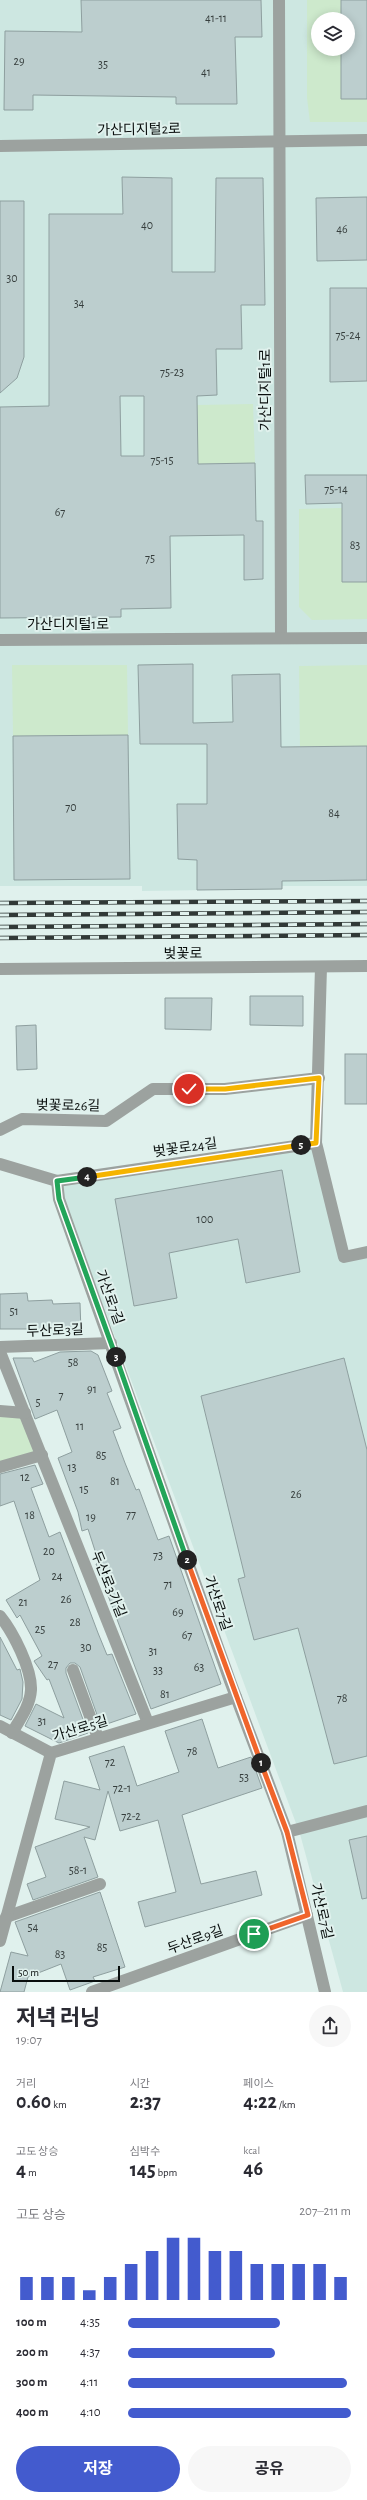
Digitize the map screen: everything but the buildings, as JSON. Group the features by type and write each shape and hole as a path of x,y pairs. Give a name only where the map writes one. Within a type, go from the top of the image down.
{"street":[{"path":"278,141 279,0"},
{"name":"가산디지털2로","path":"0,146 367,140"},
{"name":"가산디지털1로","path":"278,141 281,638"},
{"name":"가산디지털1로","path":"0,640 367,638"},
{"name":"벚꽃로","path":"0,969 367,966"},
{"path":"321,967 316,1143 344,1257 367,1252"},
{"name":"벚꽃로26길","path":"0,1130 22,1119 106,1121 153,1089 225,1089 319,1078"},
{"name":"벚꽃로24길","path":"57,1181 316,1143"},
{"path":"0,1164 57,1181"},
{"name":"가산로7길","path":"57,1181 59,1199 236,1697 287,1832 308,1915 325,1992"},
{"name":"두산로3길","path":"0,1347 111,1344"},
{"name":"두산로3가길","path":"0,1352 148,1723"},
{"path":"0,1411 25,1413"},
{"path":"0,1467 42,1456"},
{"path":"0,1616 9,1627 24,1660 31,1689 27,1708 12,1733"},
{"path":"73,1670 98,1738"},
{"name":"가산로5길","path":"0,1941 51,1753 236,1697"},
{"path":"0,1726 51,1753"},
{"path":"287,1832 367,1811"},
{"path":"6,1917 100,1884"},
{"name":"두산로9길","path":"92,1992 308,1915"}],"shaded area":[{"path":"0,0 367,0 367,886 282,886 282,889 142,891 142,886 0,886"},
{"path":"316,1143 344,1256 367,1252 367,1992 343,1992 300,1834 57,1181"}],"green space":[{"path":"307,0 341,0 341,12 311,12 311,56 341,56 341,99 367,99 367,122 310,122 307,98"},
{"path":"253,404 255,463 198,464 197,405"},
{"path":"342,508 342,582 367,582 367,619 312,620 299,607 299,509"},
{"path":"12,665 127,665 128,735 13,736"},
{"path":"367,665 367,746 300,747 299,666"},
{"path":"0,1411 25,1413 42,1455 0,1467"}],"railway":[{"path":"0,903 367,901"},
{"path":"0,915 367,912"},
{"path":"0,927 367,924"},
{"path":"0,938 367,935"}],"route":[{"path":"189,1089 225,1089 319,1078 316,1143 57,1181 59,1199 236,1697 287,1832 308,1915 254,1934"}]}
